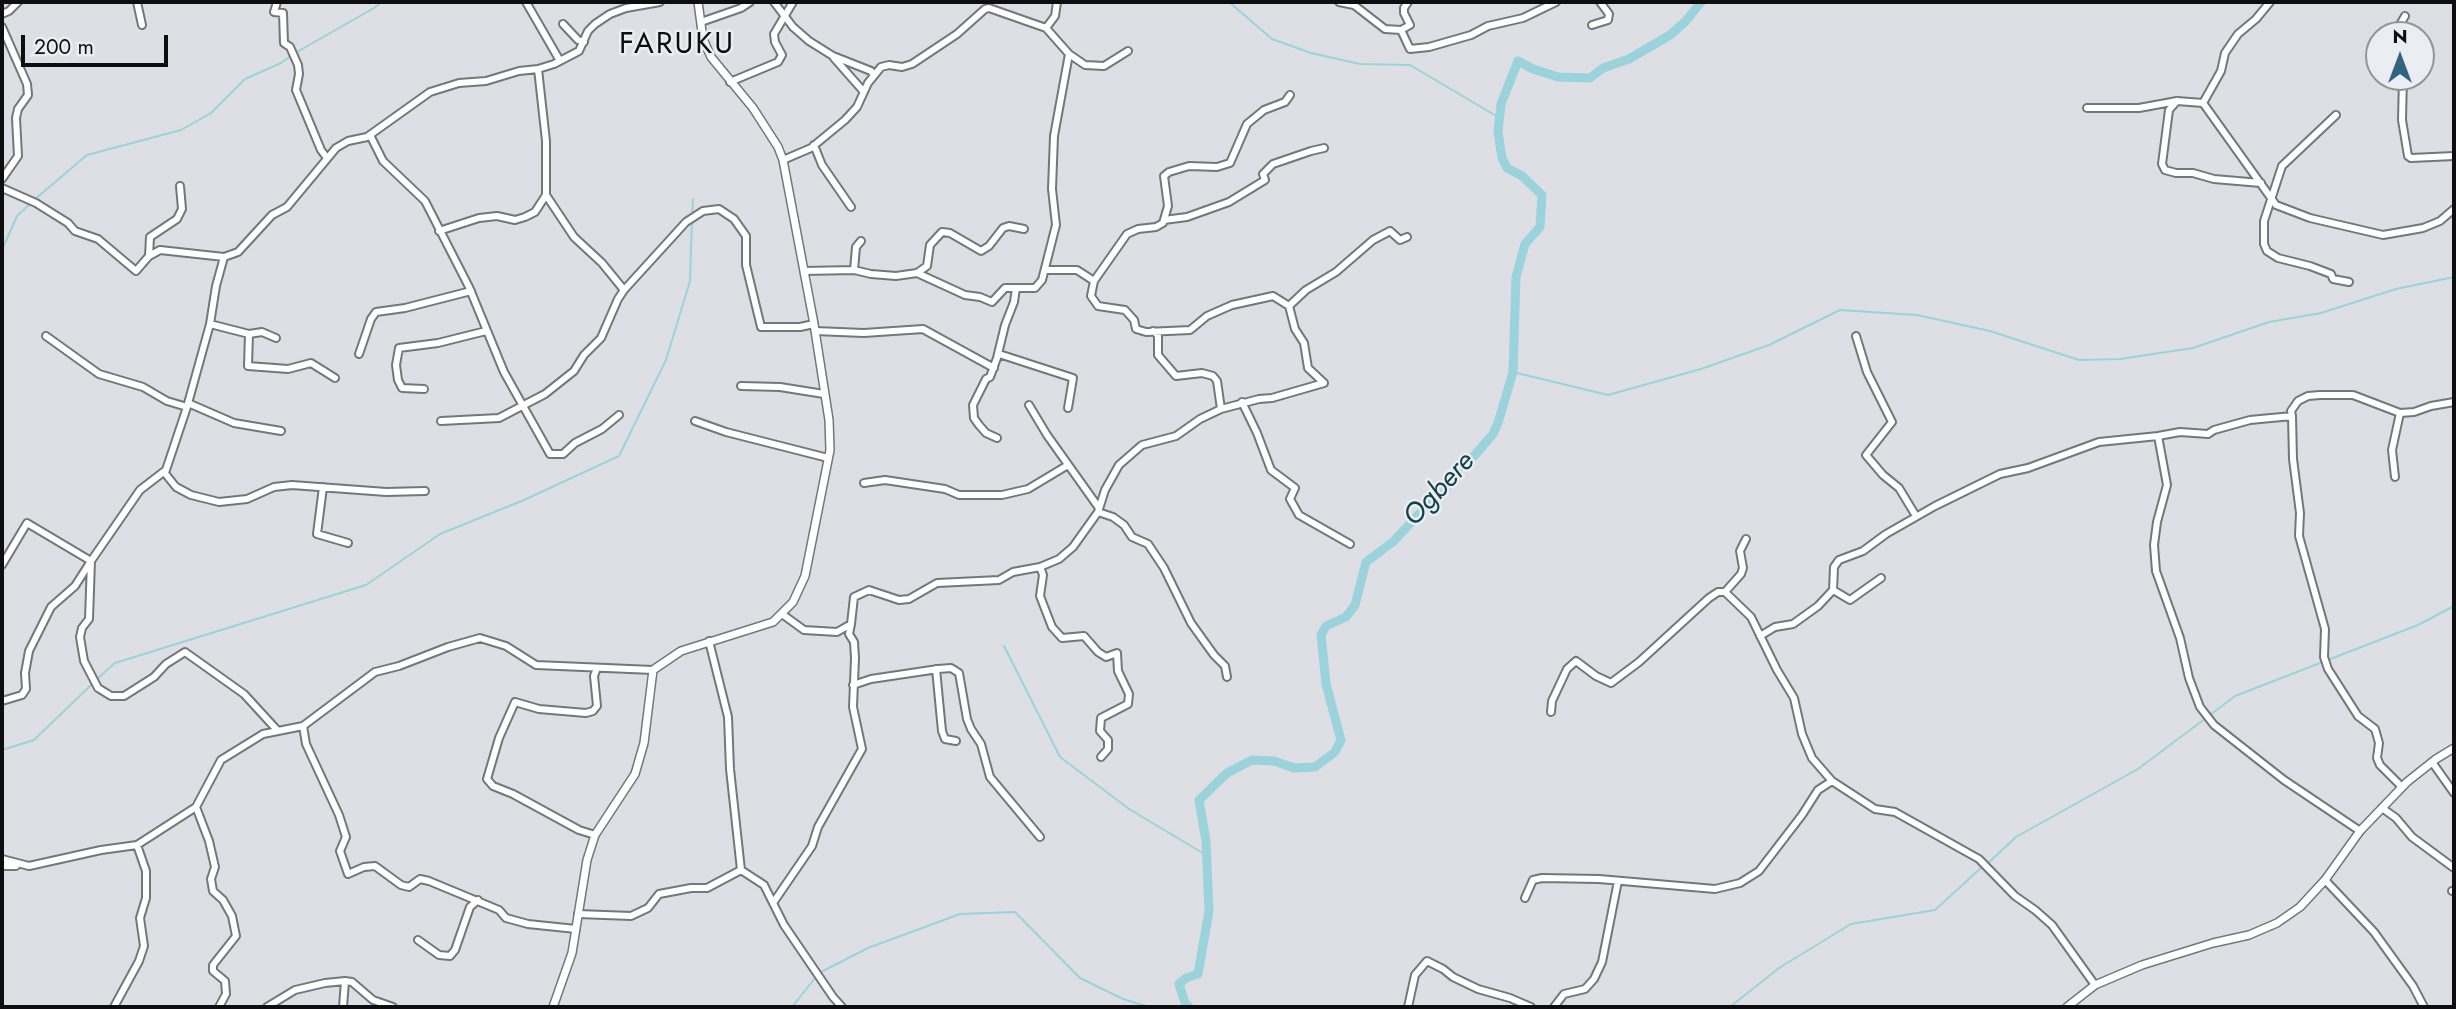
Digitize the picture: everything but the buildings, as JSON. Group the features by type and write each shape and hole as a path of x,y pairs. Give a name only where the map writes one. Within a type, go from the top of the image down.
{"street":[{"path":"2,14 18,2"},
{"path":"136,2 142,25"},
{"path":"276,2 274,12 283,13 284,43 290,47 298,65 296,90 321,150 327,158"},
{"path":"526,2 560,61"},
{"path":"2,188 36,203 68,223 75,231 98,239 136,271 149,256 160,250 225,257 238,252 272,215 287,207 342,144 370,135 429,92 538,69 560,61 579,51 595,24 610,14 626,8 660,2"},
{"path":"2,866 29,866 137,845 196,807 221,760 263,734 303,726 375,672 448,647 480,638 506,646 536,665 653,670 681,651 773,622 793,602 805,576 831,438 815,328 783,160 778,147 753,108 711,57 703,39 698,2"},
{"path":"701,22 741,8 750,2"},
{"path":"774,2 793,27 809,41 833,57 871,71 874,75"},
{"path":"730,82 778,62 782,55 775,42 774,33 793,2"},
{"path":"1046,28 1055,16 1057,2"},
{"path":"1339,2 1349,2 1358,7 1385,29 1401,30 1410,26 1404,13 1408,2"},
{"path":"1401,30 1410,49 1429,47 1471,35 1488,26 1523,18 1556,2"},
{"path":"1592,25 1608,20 1609,14 1600,2"},
{"path":"2203,103 2221,71 2225,53 2238,34 2256,19 2270,2"},
{"path":"783,160 814,145 857,107 881,67 912,64 957,34 985,9 989,8 1046,28 1078,62 1104,66 1128,51"},
{"path":"2402,21 2405,16"},
{"path":"564,24 578,40 584,42"},
{"path":"2,27 27,83 28,95 18,109 16,118 18,156 2,179"},
{"path":"917,273 965,295 992,302 1005,288 1035,288 1042,280 1056,225 1052,188 1054,136 1069,54"},
{"path":"833,57 864,92"},
{"path":"538,69 545,141 546,195 574,237 602,263 624,290"},
{"path":"2403,91 2402,120 2408,156 2454,156"},
{"path":"773,903 813,846 818,827 862,749 853,707 855,659 854,642 849,634 854,597 869,590 899,600 909,599 937,583 999,580 1013,572 1040,567 1059,559 1073,547 1098,510 1105,490 1119,465 1142,445 1176,436 1200,419 1242,402 1272,398 1324,383 1308,368 1304,343 1295,329 1289,306 1273,296 1241,301 1207,316 1190,330 1153,331 1136,329 1134,320 1125,310 1098,306 1091,296 1094,281 1127,234 1138,229 1156,227 1164,220 1168,206 1164,176 1189,166 1217,167 1230,163 1247,124 1265,110 1285,102 1290,94"},
{"path":"2177,101 2169,110 2162,164 2165,170 2193,173 2214,179 2261,183"},
{"path":"2087,108 2139,108 2177,101 2203,103 2276,205 2310,218 2383,235 2423,228 2440,221 2454,209"},
{"path":"2336,115 2282,166 2264,221 2264,244 2267,251 2277,258 2321,270 2331,274 2333,279 2349,282"},
{"path":"370,135 383,161 425,201 455,256 504,372 551,454 563,454 575,443 602,429 619,415"},
{"path":"814,145 822,165 850,207"},
{"path":"1164,220 1186,217 1229,202 1265,180 1263,174 1273,164 1324,148"},
{"path":"149,256 150,237 177,219 182,209 180,186"},
{"path":"439,231 479,218 497,216 515,220 525,217 535,212 546,195"},
{"path":"441,421 499,418 545,394 574,371 584,355 601,338 624,290 686,222 703,211 719,209 734,219 746,236 746,265 761,327 864,332 923,330 994,368"},
{"path":"804,271 854,270 895,276 917,273 928,266 930,245 942,232 950,233 981,251 989,246 1003,228 1009,226 1024,229"},
{"path":"1289,306 1306,290 1336,272 1373,240 1390,230 1401,240 1408,237"},
{"path":"854,270 856,247 860,240"},
{"path":"2,701 22,695 26,689 25,673 29,651 51,607 75,586 140,491 164,472 210,324 216,286 225,257"},
{"path":"1045,270 1077,270 1094,281"},
{"path":"997,438 986,433 979,425 974,418 973,405 994,368 1016,288"},
{"path":"359,354 376,312 405,308 471,291"},
{"path":"210,324 249,334 262,332 276,338"},
{"path":"424,389 402,388 398,380 399,348 438,343 486,331"},
{"path":"1153,331 1158,335 1158,355 1176,376 1202,373 1213,376 1217,381 1222,409"},
{"path":"249,334 248,366 288,369 311,363 335,378"},
{"path":"46,336 99,374 143,387 167,401 187,405 234,423 281,431"},
{"path":"1856,336 1867,372 1892,422 1866,455 1883,475 1899,488 1916,516"},
{"path":"999,354 1073,378 1068,408"},
{"path":"741,386 780,387 824,394"},
{"path":"2402,787 2380,765 2375,729 2358,716 2328,669 2324,657 2325,629 2299,536 2300,513 2293,459 2291,411 2298,401 2308,396 2320,395 2353,395 2400,413 2454,402"},
{"path":"1242,402 1271,470 1294,488 1290,499 1299,515 1350,544"},
{"path":"1029,405 1098,510 1124,525 1132,537 1148,544 1164,568 1191,623 1225,666 1227,677"},
{"path":"2395,477 2392,450 2400,413"},
{"path":"1760,636 1775,626 1793,624 1804,618 1833,590 1834,567 1839,560 1863,551 1916,516 2015,469 2028,468 2099,442 2180,432 2208,435 2214,430 2249,420 2292,416"},
{"path":"695,421 726,432 828,458"},
{"path":"2158,436 2167,485 2154,545 2156,571 2180,638 2189,678 2200,707 2214,725 2284,780 2360,831"},
{"path":"864,483 885,480 945,489 959,495 994,495 1028,489 1068,466"},
{"path":"164,472 176,487 183,491 219,502 247,499 274,487 292,485 386,492 425,491"},
{"path":"323,487 322,514 317,534 348,543"},
{"path":"2,565 27,523 91,561"},
{"path":"1725,592 1741,574 1743,568 1740,551 1746,539"},
{"path":"91,561 89,619 82,628 80,637 84,661 99,688 111,696 124,696 154,677 166,664 185,652 244,694 277,730"},
{"path":"1040,567 1043,575 1040,596 1052,627 1062,638 1084,636 1097,652 1106,657 1117,653 1118,671 1129,694 1128,704 1101,719 1100,731 1108,740 1108,749 1101,757"},
{"path":"1833,590 1850,600 1881,578"},
{"path":"1551,712 1552,701 1567,668 1576,661 1611,683 1639,662 1709,598 1718,592 1725,592 1751,617 1794,698 1802,734 1812,758 1832,781 1875,809 1895,812 1979,859 2015,896 2052,925 2095,985"},
{"path":"782,614 804,630 837,632 851,624"},
{"path":"709,641 728,717 730,769 741,870"},
{"path":"595,835 579,830 493,786 487,779 499,738 515,702 539,709 586,713 593,711 597,706 594,676 597,668"},
{"path":"853,685 871,679 936,669 951,668 959,673 967,719 981,744 990,777 1040,837"},
{"path":"936,669 942,731 945,739 956,741"},
{"path":"553,1007 563,983 579,914 587,860 595,835 635,774 643,743 653,670"},
{"path":"303,726 306,744 339,815 346,837 341,851 348,874 364,867 375,866 401,885 409,887 421,879 478,900 499,910 506,918 528,925 576,929"},
{"path":"2067,1007 2095,985 2142,965 2249,935 2277,923 2300,907 2326,880 2360,831 2402,787 2454,748"},
{"path":"2432,762 2454,793"},
{"path":"1525,898 1533,880 1542,878 1715,889 1740,883 1759,871 1818,790 1832,781"},
{"path":"196,807 209,841 215,867 211,879 213,891 232,916 236,936 213,965 213,971 225,981 226,994 219,1007"},
{"path":"2382,808 2396,818 2412,837 2454,868"},
{"path":"114,1007 139,961 144,946 140,918 146,898 146,871 137,845"},
{"path":"2,859 29,866"},
{"path":"741,870 764,885 783,925 842,1007"},
{"path":"579,914 631,916 648,908 659,894 707,888 741,870"},
{"path":"2326,880 2374,932 2413,986 2424,1007"},
{"path":"1553,1007 1564,994 1585,989 1594,979 1602,962 1618,881"},
{"path":"418,940 439,955 450,956 455,950 470,907 478,900"},
{"path":"1409,1007 1415,975 1427,961 1478,989 1531,1007"},
{"path":"267,1007 295,990 345,981 352,982 373,1000 393,1007"},
{"path":"343,1007 345,981"}],"waterway":[{"path":"297,52 382,2"},
{"path":"1229,2 1272,39 1311,53 1360,64 1410,65 1498,117"},
{"name":"Ogbere","path":"1189,1007 1179,984 1198,974 1209,911 1206,841 1199,800 1227,773 1252,760 1274,761 1294,768 1315,767 1335,752 1341,740 1326,684 1321,635 1326,626 1346,617 1355,605 1366,562 1394,541 1417,516 1444,493 1455,471 1474,456 1493,434 1498,423 1513,372 1516,277 1525,244 1540,227 1542,195 1522,176 1507,168 1502,158 1498,132 1501,104 1518,61 1558,77 1590,78 1603,68 1629,59 1670,35 1701,2"},
{"path":"34,200 87,155 181,130 211,113 245,79 281,63 292,55"},
{"path":"692,214 693,199"},
{"path":"2,250 17,216 30,204"},
{"path":"96,680 115,663 366,585 440,534 524,500 619,456 666,360 690,281 692,220"},
{"path":"1513,372 1608,395 1701,369 1769,345 1840,310 1917,315 1990,331 2079,360 2120,359 2193,348 2269,322 2321,313 2396,289 2454,277"},
{"path":"2210,715 2235,696 2418,625 2454,606"},
{"path":"1004,646 1060,757 1129,809 1206,855"},
{"path":"2,750 34,740 92,684"},
{"path":"1987,864 2016,837 2138,769 2206,718"},
{"path":"1730,1007 1779,968 1851,924 1935,910 1982,867"},
{"path":"792,1007 819,973 868,948 960,914 1015,912 1080,978 1123,999 1149,1007"}],"district":[{"name":"FARUKU","path":"677,46"}]}
